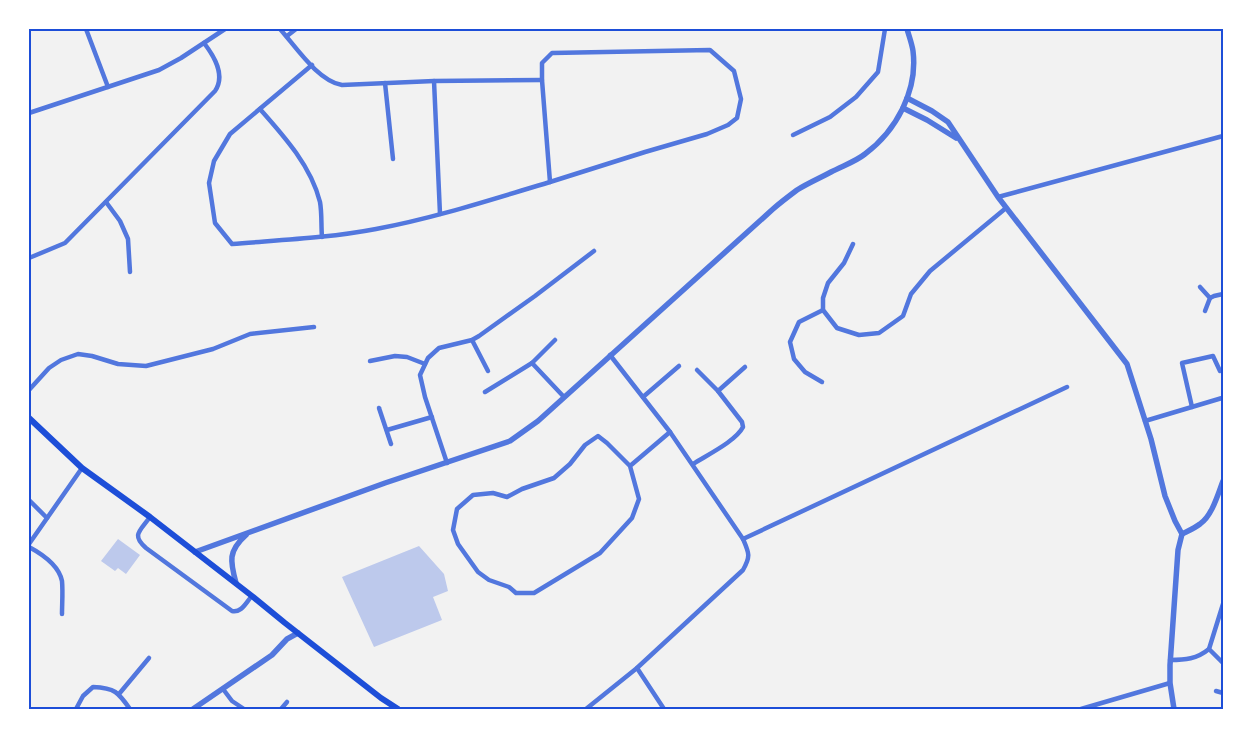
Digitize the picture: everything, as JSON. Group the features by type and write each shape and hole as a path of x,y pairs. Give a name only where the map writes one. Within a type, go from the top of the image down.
{"main road":[{"path":"29,418 82,468 236,583 396,709"}],"street":[{"path":"86,29 108,87"},
{"path":"29,113 159,70 225,29"},
{"path":"280,29 312,66 326,79 342,85 434,81 542,80"},
{"path":"287,36 296,29"},
{"path":"792,135 830,117 856,97 878,72 885,29"},
{"path":"194,552 510,441 538,422 780,204 799,189 865,155 881,140 892,127 907,98 913,70 913,52 909,29"},
{"path":"29,258 64,243 218,86 220,81 218,67 204,43"},
{"path":"312,66 230,134 214,161 209,183 215,223 232,244 322,237 376,229 440,214 550,182 707,134 728,125 737,118 741,99 734,71 710,50 552,53 542,63 550,182"},
{"path":"434,81 440,214"},
{"path":"385,83 393,159"},
{"path":"907,98 948,122 1006,208 1127,364 1146,420 1165,496 1182,534 1178,550 1170,660 1170,683 1174,709"},
{"path":"903,108 943,129 960,141"},
{"path":"260,109 284,136 310,175 320,203 322,237"},
{"path":"998,197 1223,136"},
{"path":"106,202 120,221 128,239 130,272"},
{"path":"853,244 844,263 828,283 823,298 823,310 837,328 859,336 879,334 903,316 911,294 930,270 1006,208"},
{"path":"447,463 420,376 428,358 439,348 472,340 535,296 594,251"},
{"path":"1200,287 1210,298"},
{"path":"1205,310 1210,298 1223,294"},
{"path":"822,382 805,372 794,360 790,342 799,322 823,310"},
{"path":"29,390 48,368 61,360 78,354 118,364 146,366 213,349 250,334 314,327"},
{"path":"472,340 488,371"},
{"path":"485,392 532,363 555,340"},
{"path":"370,361 395,356 407,357 425,364"},
{"path":"586,709 637,668 743,570 748,562 749,553 743,539 693,464 610,356"},
{"path":"1192,407 1182,363 1213,356 1220,371"},
{"path":"532,363 564,397"},
{"path":"643,397 679,366"},
{"path":"718,391 745,367"},
{"path":"693,464 727,443 741,432 743,427 742,422 718,391 697,370"},
{"path":"743,539 1067,387"},
{"path":"1146,420 1222,398"},
{"path":"379,408 390,444"},
{"path":"387,430 432,417"},
{"path":"630,466 670,432"},
{"path":"598,436 630,466 639,500 632,518 600,553 534,593 516,593 509,587 489,580 478,572 458,544 453,530 457,509 473,495 493,493 507,497 522,489 554,478 570,464 585,445 598,436"},
{"path":"62,614 62,580 59,573 52,563 29,545 82,468"},
{"path":"1182,534 1201,524 1207,518 1223,481"},
{"path":"29,500 47,518"},
{"path":"150,518 138,535 140,543 146,548 232,611 237,612 240,610 252,596"},
{"path":"236,583 232,567 232,553 239,542 250,531"},
{"path":"1170,660 1188,660 1202,655 1209,649 1223,604"},
{"path":"193,709 272,655 287,640 298,633"},
{"path":"1209,649 1223,663"},
{"path":"119,694 150,658"},
{"path":"637,668 664,709"},
{"path":"1081,709 1170,683"},
{"path":"76,709 83,696 93,687 106,688 119,694 130,709"},
{"path":"223,689 232,700 244,709"},
{"path":"1216,691 1223,693"},
{"path":"281,709 286,702"}],"building":[{"path":"118,539 140,555 126,574 118,568 115,571 101,561"},
{"path":"419,546 444,574 448,591 433,597 442,620 374,647 342,577"}]}
